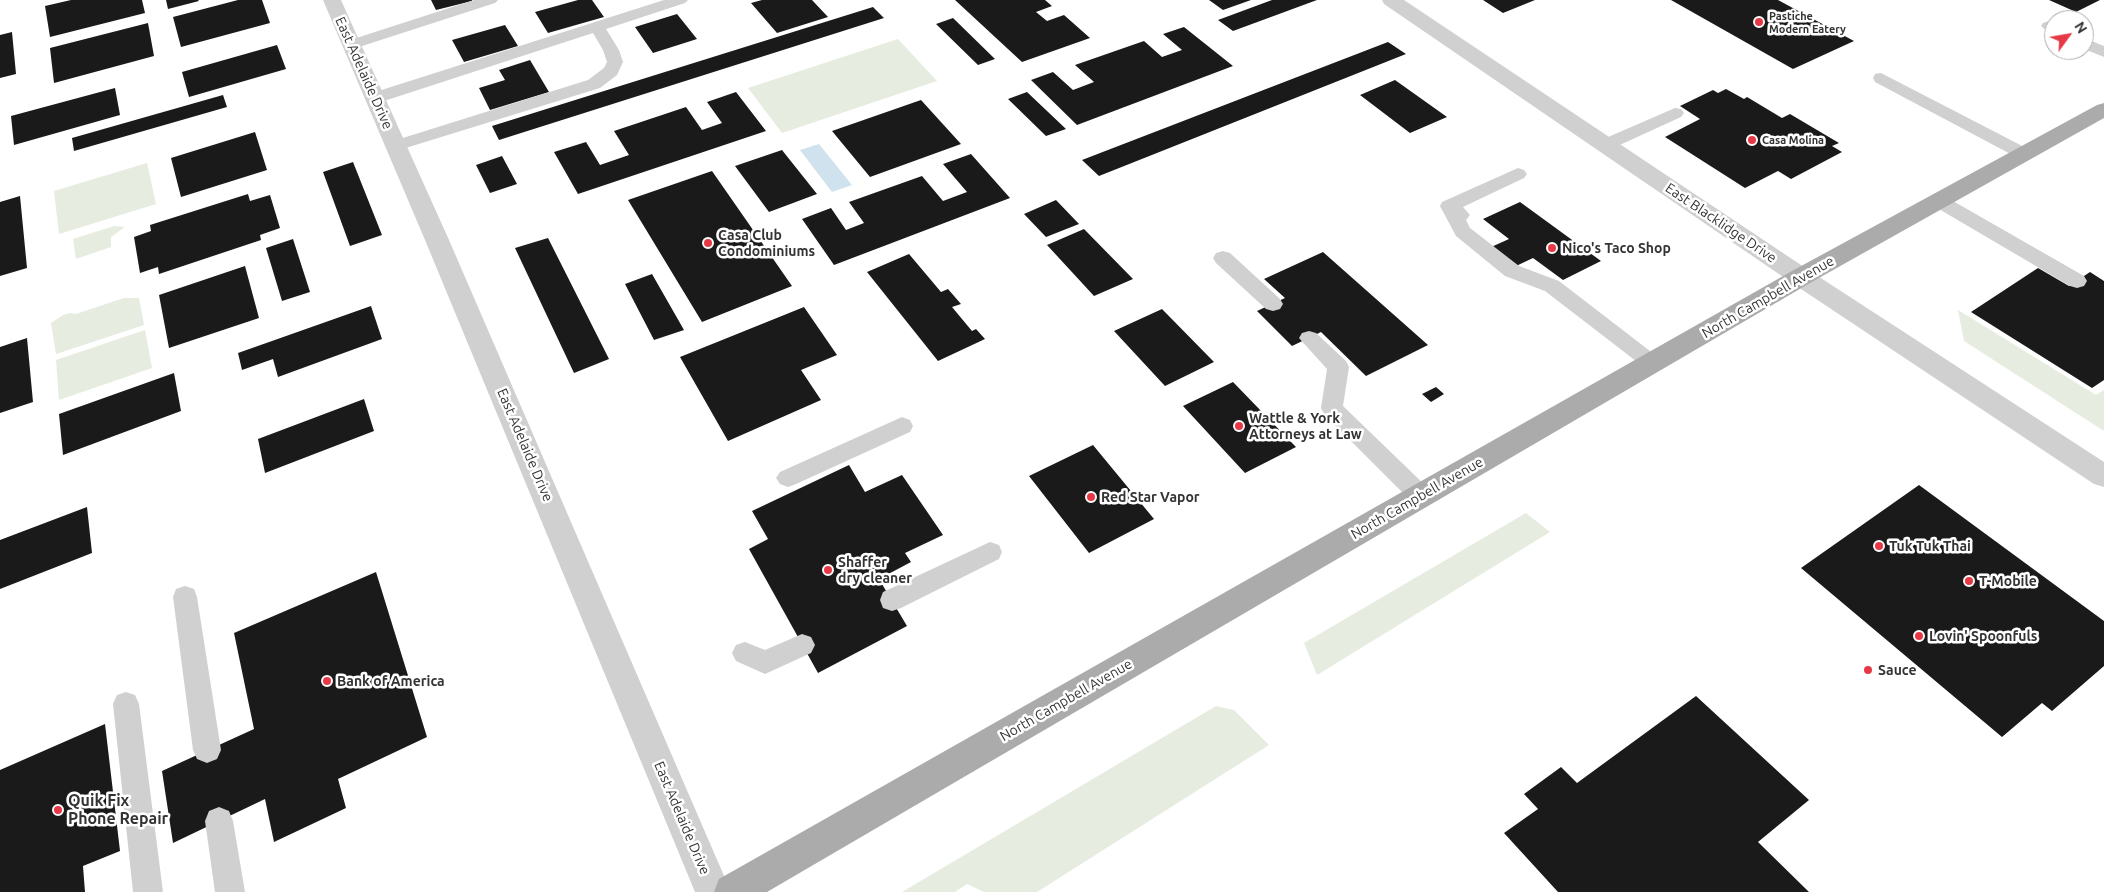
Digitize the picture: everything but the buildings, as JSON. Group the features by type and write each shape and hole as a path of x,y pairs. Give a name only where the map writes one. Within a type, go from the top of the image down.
{"main road":[{"name":"North Campbell Avenue","path":"732,892 1801,277 2104,109"}],"street":[{"name":"East Adelaide Drive","path":"332,0 350,45 396,146 713,892"},
{"name":"East Blacklidge Drive","path":"1391,0 1801,277 2104,476"}],"lane":[{"path":"350,45 490,0"},
{"path":"375,98 680,0"},
{"path":"396,146 594,84 611,71 615,62 611,50 597,27"},
{"path":"1881,78 2024,154"},
{"path":"1605,145 1674,113"},
{"path":"1449,206 1518,174"},
{"path":"1939,201 2077,281"},
{"path":"1449,206 1498,244"},
{"path":"1449,206 1463,232 1512,272 1552,286"},
{"path":"1223,258 1273,304"},
{"path":"1523,263 1652,363"},
{"path":"1309,338 1338,367 1332,408 1421,496"},
{"path":"788,478 902,426"},
{"path":"892,600 990,552"},
{"path":"185,597 207,750"},
{"path":"745,653 765,662 802,645"},
{"path":"126,704 148,892"},
{"path":"220,820 230,892"}],"shaded area":[{"path":"898,39 937,81 782,133 748,88"},
{"path":"147,163 156,204 59,234 54,191"},
{"path":"114,226 125,227 111,237 111,247 76,259 73,239"},
{"path":"124,298 139,298 144,325 56,354 51,323 63,315 76,314"},
{"path":"1958,310 2096,395 2104,390 2104,431 1964,341"},
{"path":"145,330 152,368 59,400 56,360"},
{"path":"1526,513 1550,532 1317,675 1304,643"},
{"path":"1216,706 1234,710 1269,745 1037,892 984,892 967,884 955,892 902,892"}],"water":[{"path":"819,144 852,185 832,192 800,150"}],"place":[{"name":"Pastiche Modern Eatery","path":"1759,22"},
{"name":"Casa Molina","path":"1752,140"},
{"name":"Casa Club Condominiums","path":"708,243"},
{"name":"Nico's Taco Shop","path":"1552,248"},
{"name":"Wattle & York Attorneys at Law","path":"1239,426"},
{"name":"Red Star Vapor","path":"1091,497"},
{"name":"Tuk Tuk Thai","path":"1879,546"},
{"name":"Shaffer dry cleaner","path":"828,570"},
{"name":"T-Mobile","path":"1969,581"},
{"name":"Lovin' Spoonfuls","path":"1919,636"},
{"name":"Sauce","path":"1868,670"},
{"name":"Bank of America","path":"327,681"},
{"name":"Quik Fix Phone Repair","path":"58,810"}]}
